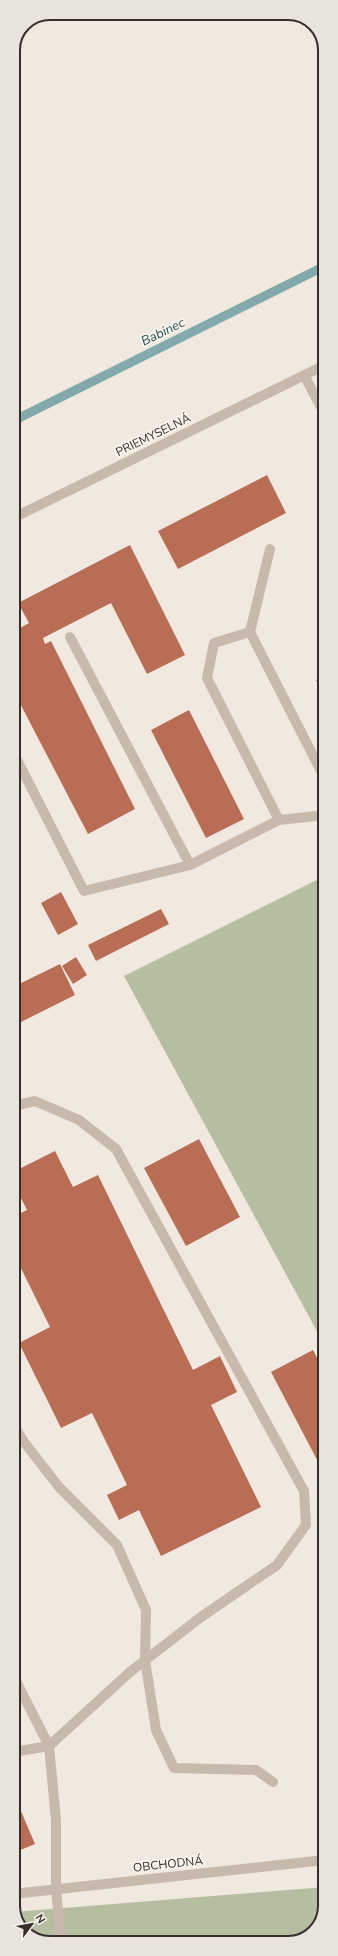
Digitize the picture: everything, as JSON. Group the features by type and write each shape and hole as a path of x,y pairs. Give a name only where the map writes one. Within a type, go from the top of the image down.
{"street":[{"name":"PRIEMYSELNÁ","path":"20,515 318,368"},
{"path":"304,375 318,402"},
{"path":"270,549 250,632 318,765"},
{"path":"250,632 214,642 207,678 279,820"},
{"path":"70,637 190,865"},
{"path":"20,766 84,891 190,865 279,820 318,816"},
{"path":"20,1104 35,1101 80,1120 116,1148 304,1492 306,1525 277,1565 201,1616 145,1660 49,1746 20,1751"},
{"path":"20,1435 59,1487 117,1545 146,1610 145,1660 156,1730 174,1768 256,1770 273,1782"},
{"path":"20,1689 49,1746 56,1820 56,1889 60,1936"},
{"name":"OBCHODNÁ","path":"20,1893 318,1861"}],"green space":[{"path":"318,879 318,1333 124,976"},
{"path":"318,1888 318,1906 314,1921 306,1930 292,1936 48,1936 33,1931 25,1923 20,1911"}],"building":[{"path":"267,475 286,513 178,569 158,531"},
{"path":"130,545 185,655 147,674 111,603 43,638 45,644 51,641 135,809 88,834 20,703 20,628 29,623 20,607 20,602"},
{"path":"189,710 244,819 206,838 151,730"},
{"path":"61,892 78,924 58,935 41,903"},
{"path":"161,909 169,924 96,961 88,945"},
{"path":"76,957 87,975 73,984 62,966"},
{"path":"60,964 75,995 20,1022 20,984"},
{"path":"199,1139 240,1217 186,1246 144,1168"},
{"path":"55,1151 73,1187 98,1175 193,1370 220,1356 237,1392 211,1405 261,1507 161,1556 139,1510 119,1520 107,1495 127,1485 92,1413 61,1428 20,1345 20,1342 50,1327 20,1266 20,1214 27,1210 20,1196 20,1168"},
{"path":"313,1350 318,1360 318,1462 271,1372"},
{"path":"20,1809 35,1844 20,1850"}],"waterway":[{"name":"Babinec","path":"20,418 318,269"}]}
